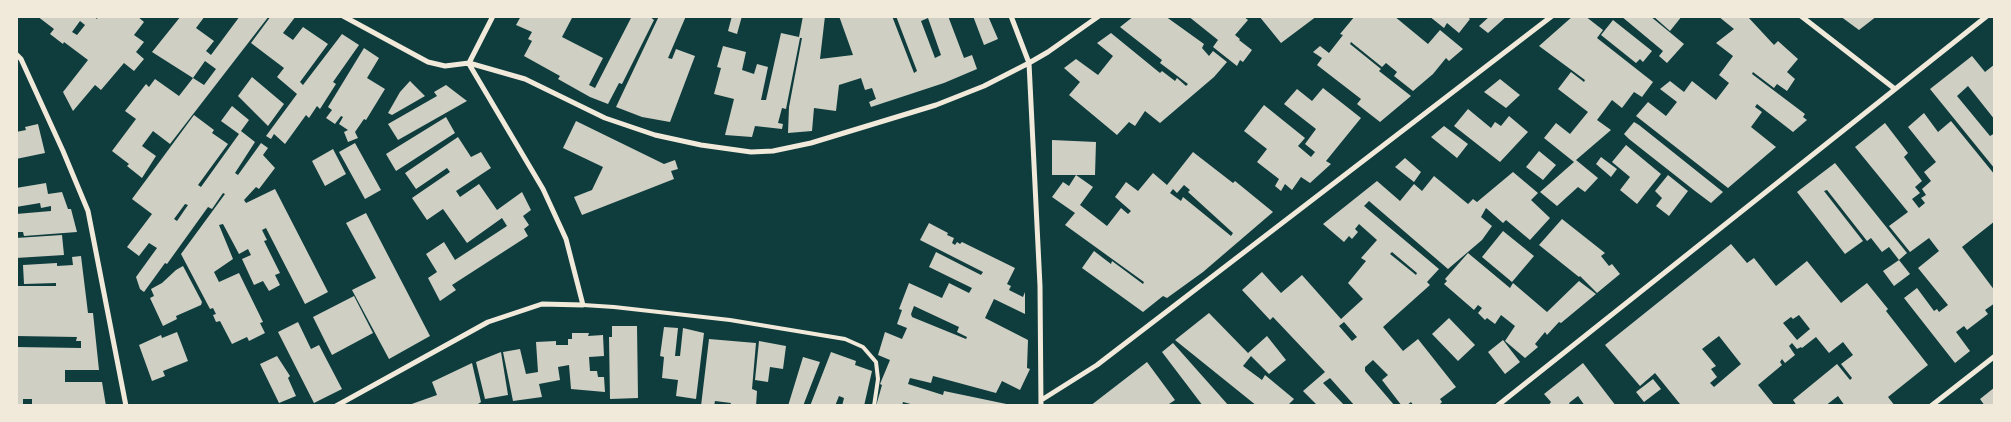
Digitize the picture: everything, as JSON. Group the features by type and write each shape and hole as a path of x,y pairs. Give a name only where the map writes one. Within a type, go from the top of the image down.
{"street":[{"path":"343,16 428,62 445,66 469,63 524,79 604,118 655,135 701,145 751,152 811,143 936,105 984,86 1029,63 1099,16"},
{"path":"469,63 493,16"},
{"path":"1011,16 1029,63 1040,286 1042,406"},
{"path":"1042,399 1097,365 1552,16"},
{"path":"1801,16 1895,89"},
{"path":"1497,406 1987,16"},
{"path":"16,54 21,59 88,211 126,406"},
{"path":"336,406 488,322 542,304 583,305 566,239 542,189 469,63"},
{"path":"1931,406 1995,356"}],"lane":[{"path":"583,305 730,320 845,339 863,347 876,362 878,379 874,406"}],"building":[{"path":"37,16 87,16 90,18 93,16 97,19 98,16 137,16 144,22 134,35 144,42 136,52 144,59 134,71 124,63 101,90 95,85 73,111 63,92 88,60 50,34 54,29","holes":["80,21 85,25 77,35 72,32"]},
{"path":"181,16 205,16 196,28 214,41 206,51 211,55 240,16 269,16 170,144 153,131 142,146 156,156 142,178 127,166 129,164 112,151 136,119 125,111 146,84 149,87 155,79 179,96 193,78 152,52","holes":["205,61 216,69 204,85 193,78"]},
{"path":"271,16 296,16 283,33 293,40 303,27 328,44 300,82 303,85 342,34 359,45 333,82 336,84 320,109 317,106 309,118 306,115 285,144 274,134 271,139 266,136 297,94 277,77 284,68 251,43"},
{"path":"521,16 573,16 562,37 603,58 589,85 595,88 632,16 649,16 654,20 622,84 619,83 608,104 590,97 558,79 560,76 524,56 532,41 528,39 532,32 516,25"},
{"path":"659,16 686,16 668,58 672,59 676,49 695,56 670,122 642,117 616,107"},
{"path":"732,16 742,16 737,34 728,31"},
{"path":"803,16 825,16 820,59 853,55 839,16 892,16 914,73 917,71 896,16 948,16 964,58 972,55 977,69 944,83 871,107 869,102 876,99 872,88 865,90 861,78 839,85 836,111 814,108 812,131 788,133 789,107 802,38 800,38 786,109 782,108 778,123 783,124 782,129 755,126 752,137 725,135 734,99 714,94 721,68 717,67 723,46 746,52 742,70 754,74 757,64 768,67 761,100 766,100 781,33 799,37","holes":["928,18 941,55 935,58 921,21"]},
{"path":"973,16 988,16 998,39 984,45"},
{"path":"1134,16 1165,16 1204,44 1202,48 1209,56 1213,51 1227,62 1214,77 1160,123 1145,111 1135,126 1129,122 1117,135 1069,95 1080,82 1064,68 1076,59 1098,75 1113,56 1097,43 1111,33 1160,73 1162,71 1175,81 1177,78 1186,86 1188,84 1160,63 1162,60 1120,27"},
{"path":"1188,16 1243,16 1248,20 1235,35 1252,50 1243,62 1240,60 1237,66 1213,47 1218,40"},
{"path":"1259,16 1317,16 1281,43"},
{"path":"1355,16 1394,16 1428,44 1440,30 1463,49 1449,61 1446,58 1433,74 1413,91 1394,76 1397,72 1386,63 1382,67 1351,42 1350,44 1381,69 1379,71 1411,96 1380,122 1357,104 1361,99 1317,65 1322,58 1313,52 1320,46 1329,53 1343,35 1340,34"},
{"path":"1429,16 1466,16 1470,19 1459,33 1447,23 1444,28"},
{"path":"1490,16 1507,16 1488,33 1479,26"},
{"path":"1573,16 1585,16 1603,30 1597,38 1653,82 1642,97 1634,92 1622,108 1612,100 1597,120 1611,130 1576,160 1598,178 1585,192 1578,187 1557,206 1540,192 1574,162 1544,138 1556,123 1570,134 1588,112 1558,89 1571,72 1584,82 1585,80 1539,46"},
{"path":"1621,16 1650,16 1684,44 1667,63 1659,56 1663,51"},
{"path":"1653,16 1682,16 1670,31"},
{"path":"1718,16 1749,16 1774,45 1778,41 1798,59 1787,72 1795,79 1787,91 1777,84 1774,88 1753,72 1752,74 1805,114 1803,117 1807,120 1793,132 1757,104 1755,107 1762,112 1751,127 1776,147 1728,188 1636,116 1648,102 1666,116 1677,102 1660,89 1670,81 1684,92 1692,81 1716,100 1729,83 1719,75 1733,56 1716,43 1734,29"},
{"path":"1840,16 1877,16 1859,30"},
{"path":"1613,20 1652,51 1643,62 1640,59 1636,63 1601,35"},
{"path":"364,48 379,58 367,78 385,89 366,120 364,119 355,132 358,138 348,142 344,132 348,130 339,124 343,117 341,116 335,124 326,118 332,110 328,107"},
{"path":"1972,56 1985,72 1995,64 1995,120 1968,86 1957,96 1990,136 1995,133 1995,169 1930,89"},
{"path":"252,77 284,104 268,126 238,96"},
{"path":"1500,79 1520,95 1506,108 1484,92"},
{"path":"410,81 425,96 392,115 388,113 400,92"},
{"path":"446,85 467,101 398,140 388,124 437,96 434,92"},
{"path":"1323,88 1361,118 1326,161 1331,164 1310,183 1301,177 1292,190 1285,184 1281,191 1275,186 1279,179 1257,162 1267,149 1244,131 1264,105 1305,138 1298,146 1311,157 1315,152 1305,144 1316,129 1284,104 1297,89 1312,101"},
{"path":"232,106 249,120 241,131 255,142 235,173 238,175 261,143 268,148 263,155 275,168 259,189 256,187 244,200 246,203 275,189 328,292 305,304 266,228 262,230 267,240 264,241 280,273 275,275 280,285 269,291 263,281 254,285 242,259 251,255 248,249 239,254 223,224 219,225 233,259 214,272 219,282 239,273 263,322 260,323 265,333 249,341 247,337 232,344 220,321 216,322 213,315 216,314 213,308 210,309 181,254 225,194 223,193 212,209 208,207 167,264 165,263 144,292 140,289 136,277 157,248 149,243 139,256 127,247 152,214 132,199 194,115 214,130 212,133 228,144 198,185 201,187 239,134 221,121","holes":["185,204 188,205 177,221 174,219"]},
{"path":"1468,109 1491,128 1495,122 1501,126 1509,116 1528,132 1500,162 1454,126"},
{"path":"1924,113 1938,132 1951,121 1995,175 1995,221 1962,247 1995,291 1995,303 1985,310 1988,314 1967,330 1964,326 1956,332 1970,351 1955,363 1904,298 1917,288 1934,311 1937,309 1939,312 1948,305 1918,268 1939,251 1929,238 1910,252 1889,226 1908,212 1855,147 1885,123 1908,153 1904,157 1922,181 1915,187 1920,193 1912,199 1919,208 1925,203 1921,198 1926,195 1922,189 1931,181 1924,172 1936,162 1908,127"},
{"path":"446,117 455,133 396,171 386,154"},
{"path":"576,121 664,164 675,160 678,169 671,171 674,179 582,215 574,197 592,190 603,167 563,148"},
{"path":"1634,122 1723,192 1711,203 1695,191 1624,134"},
{"path":"38,124 45,153 16,159 16,132 26,130 25,127"},
{"path":"1444,126 1468,144 1457,158 1431,137"},
{"path":"458,137 471,157 481,152 491,168 456,191 460,197 479,184 497,210 522,192 531,210 523,216 529,225 524,229 528,236 452,285 456,290 440,301 428,278 437,272 426,254 444,242 455,260 507,226 502,218 467,243 443,209 427,220 412,198 450,172 447,168 416,189 405,173"},
{"path":"1052,140 1096,142 1095,175 1052,175"},
{"path":"355,143 381,190 365,199 339,152"},
{"path":"1626,145 1661,174 1637,204 1620,190 1630,177 1612,162"},
{"path":"333,149 346,174 325,186 312,161"},
{"path":"1539,151 1556,165 1543,180 1526,167"},
{"path":"1193,152 1233,183 1235,181 1273,212 1203,272 1167,298 1163,296 1143,312 1082,268 1094,251 1111,264 1112,261 1143,284 1144,282 1065,225 1075,213 1052,197 1063,182 1069,186 1076,175 1093,187 1080,205 1107,226 1121,208 1128,214 1131,211 1115,197 1126,182 1138,191 1153,173 1167,185","holes":["1184,185 1190,190 1188,192 1233,233 1231,236 1183,197 1181,201 1170,193 1173,189 1177,193"]},
{"path":"1601,157 1617,169 1611,177 1596,164"},
{"path":"1405,158 1421,172 1414,182 1395,167"},
{"path":"1835,163 1907,253 1899,260 1889,247 1882,252 1871,238 1867,241 1827,190 1824,191 1863,241 1845,254 1797,192"},
{"path":"1513,172 1538,193 1531,200 1550,218 1530,240 1506,220 1503,223 1486,208 1481,217 1492,226 1482,240 1448,269 1369,201 1364,206 1439,269 1427,282 1430,285 1383,327 1403,351 1418,339 1456,387 1440,399 1442,402 1438,406 1414,406 1411,402 1406,406 1402,406 1382,380 1388,375 1373,360 1365,367 1365,371 1395,406 1355,406 1330,378 1323,383 1345,406 1318,406 1303,391 1325,372 1273,317 1270,320 1242,290 1262,272 1281,293 1302,275 1341,319 1363,299 1348,283 1366,261 1361,258 1377,240 1359,224 1355,229 1358,232 1352,239 1349,236 1344,242 1323,224 1377,181 1400,201 1414,184 1422,191 1434,176 1468,204 1473,199 1477,202","holes":["1392,252 1417,273 1416,275 1390,254","1344,322 1357,337 1352,341 1339,326"]},
{"path":"1668,175 1688,191 1669,216 1656,206 1662,198 1655,191"},
{"path":"46,183 48,194 62,192 68,209 71,209 77,232 24,236 23,232 16,232 16,214 51,211 51,206 41,208 40,203 16,207 16,188"},
{"path":"366,213 430,336 389,359 352,290 376,278 346,223"},
{"path":"1562,219 1605,253 1601,256 1609,266 1612,264 1620,274 1597,293 1580,276 1539,245"},
{"path":"929,223 954,238 952,243 955,245 957,242 960,244 962,242 1015,268 1007,284 1011,286 1009,290 1023,297 1025,292 1025,314 994,299 985,318 1028,340 1027,368 1030,369 1020,390 1002,381 996,393 933,376 931,383 910,378 908,384 943,395 944,391 1016,406 918,406 903,402 902,406 876,406 882,385 880,384 890,360 878,355 885,332 902,339 907,328 897,324 902,310 899,309 909,283 942,298 949,283 969,293 972,288 929,267 936,252 981,275 983,272 920,240","holes":["914,306 959,327 957,332 967,337 966,339 912,317 911,314"]},
{"path":"1503,231 1534,256 1512,282 1482,257"},
{"path":"62,235 64,255 16,258 16,238"},
{"path":"1731,244 1747,263 1754,258 1776,286 1807,261 1841,303 1867,283 1928,365 1888,397 1895,406 1845,406 1838,396 1825,406 1797,406 1793,400 1837,364 1850,380 1852,378 1841,364 1853,355 1843,342 1829,353 1816,337 1802,348 1797,349 1792,343 1789,346 1795,355 1785,363 1782,359 1780,362 1782,365 1758,385 1775,406 1678,406 1680,404 1655,373 1640,386 1605,345","holes":["1799,315 1810,329 1797,340 1783,323 1791,317 1793,319","1719,336 1741,364 1714,387 1710,383 1717,377 1711,369 1716,366 1702,349"]},
{"path":"1468,253 1510,288 1513,283 1547,312 1579,281 1596,294 1561,323 1559,322 1547,335 1545,332 1535,344 1538,347 1525,358 1505,341 1515,326 1501,315 1495,324 1487,318 1485,320 1478,313 1482,308 1478,305 1474,310 1444,284 1447,281 1445,279"},
{"path":"81,256 88,313 93,313 99,370 65,370 65,382 102,382 106,406 32,406 32,399 23,399 23,406 16,406 16,347 81,348 81,341 76,341 77,337 16,336 16,286 56,286 56,283 24,284 23,265 57,263 57,266 73,265 72,257"},
{"path":"1899,260 1910,274 1894,286 1883,271"},
{"path":"183,266 202,302 201,305 176,316 177,319 163,326 150,298 154,296 151,289 162,283"},
{"path":"354,296 373,333 332,355 313,317"},
{"path":"1209,313 1248,353 1267,336 1286,360 1269,374 1251,356 1243,366 1262,380 1265,375 1294,399 1287,406 1257,406 1175,340"},
{"path":"1449,318 1475,345 1458,361 1432,334"},
{"path":"298,322 311,349 319,345 342,389 314,403 278,332"},
{"path":"612,326 637,326 638,398 610,399 609,337 612,337"},
{"path":"664,327 678,328 675,356 680,356 683,328 704,333 696,399 676,396 678,380 662,378 664,357 660,356"},
{"path":"177,332 188,361 163,371 165,376 152,381 139,345 161,335 162,338"},
{"path":"572,333 589,333 588,336 603,335 604,356 589,357 590,371 597,371 598,377 604,377 605,392 571,389 569,365 558,367 560,380 539,384 542,397 513,401 503,352 520,349 526,374 538,372 536,342 556,341 556,345 568,345 568,339 572,339"},
{"path":"709,339 756,343 752,389 757,391 756,406 730,406 731,403 715,401 714,406 701,406"},
{"path":"1503,340 1520,362 1505,374 1488,352"},
{"path":"759,341 786,346 783,369 770,367 768,382 755,380"},
{"path":"1173,343 1229,406 1203,406 1162,352"},
{"path":"501,352 508,395 485,399 476,362"},
{"path":"831,352 856,361 855,365 872,371 864,406 842,406 844,398 839,396 835,406 810,406"},
{"path":"277,356 290,376 288,378 296,396 279,403 260,364"},
{"path":"803,357 820,362 803,406 788,406"},
{"path":"1147,362 1175,400 1166,406 1090,406"},
{"path":"472,363 481,402 475,406 406,406 437,395 432,382"},
{"path":"1583,363 1616,406 1588,404 1585,406 1578,396 1569,403 1571,406 1548,406 1551,402 1544,394"},
{"path":"1653,379 1661,389 1644,402 1636,392"},
{"path":"1995,387 1995,406 1985,406 1980,399"}]}
